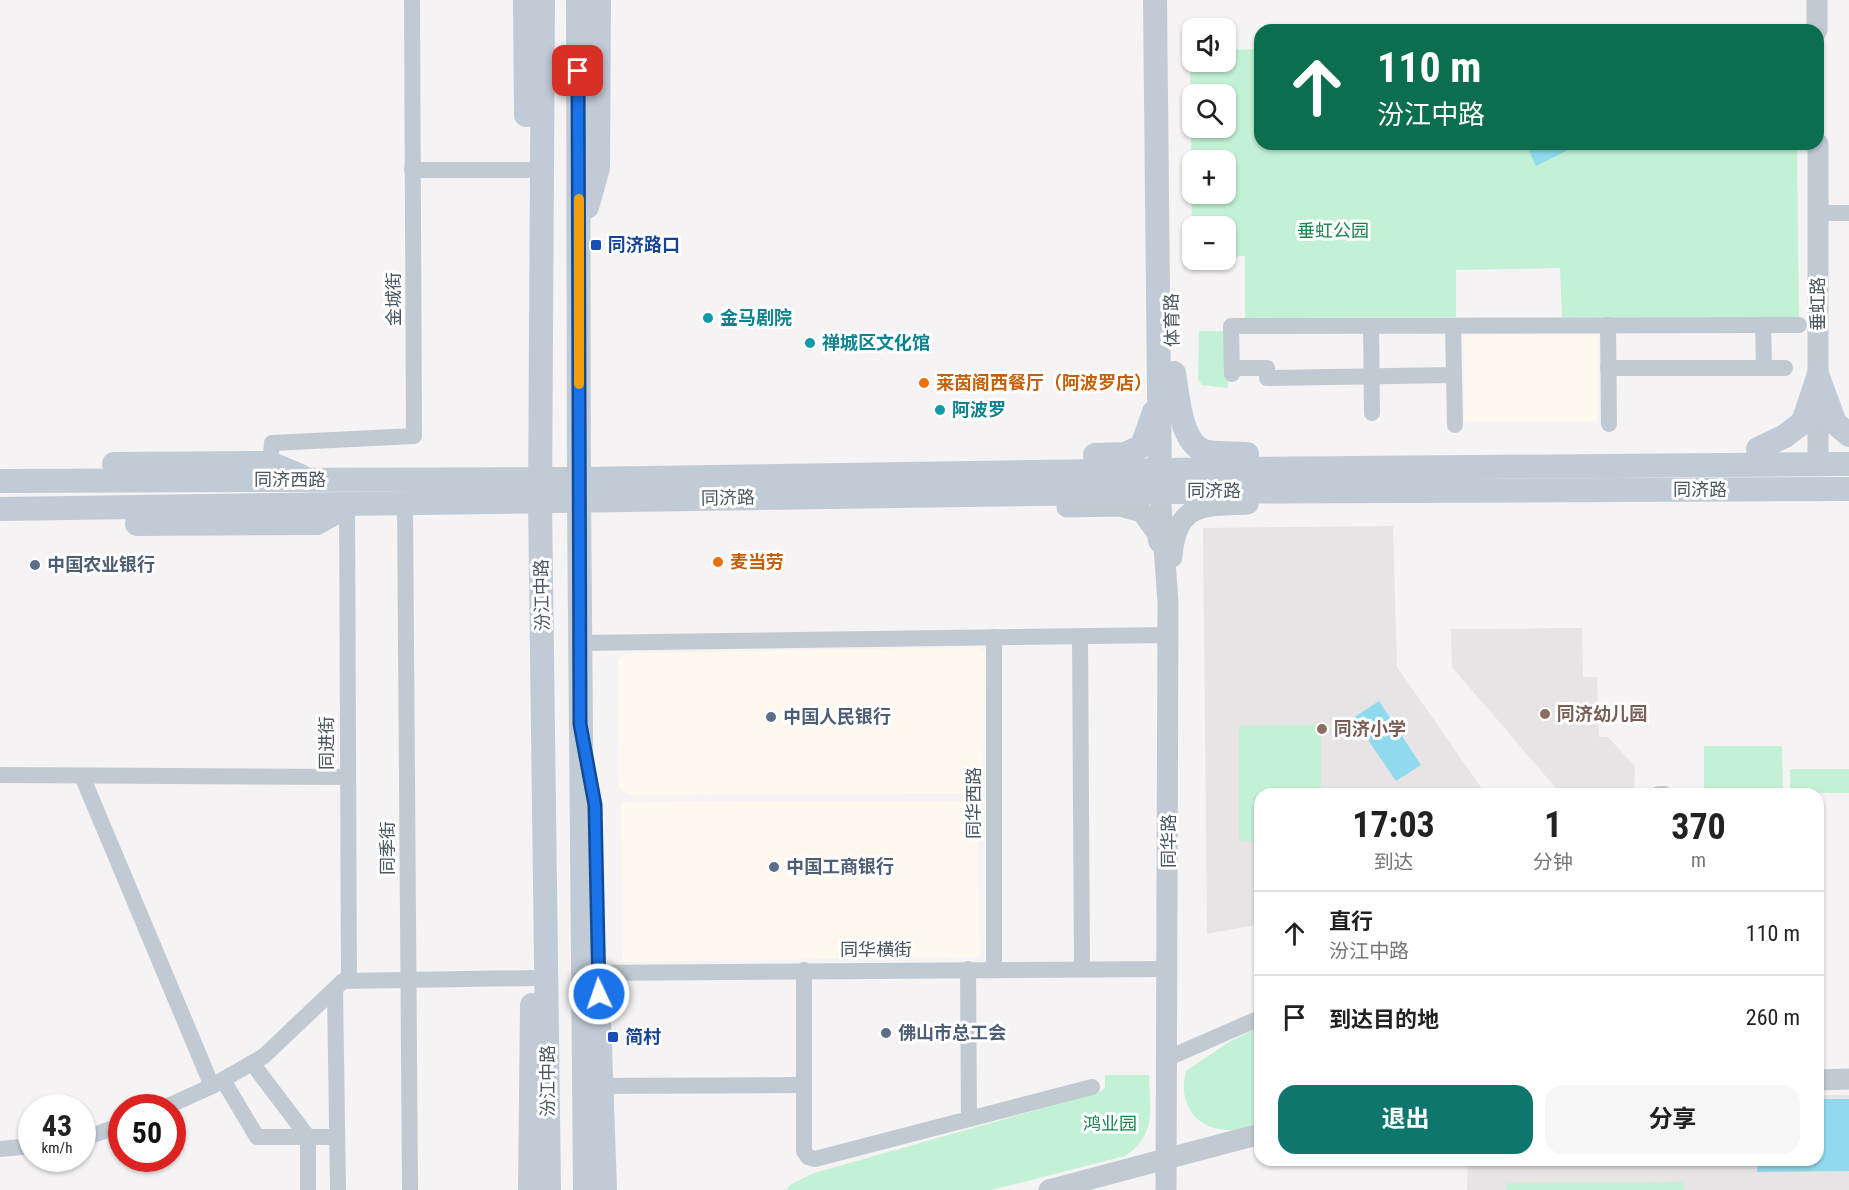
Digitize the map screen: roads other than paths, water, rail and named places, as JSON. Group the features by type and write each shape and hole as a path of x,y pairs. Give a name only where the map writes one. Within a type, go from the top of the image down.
{"main road":[{"path":"525,0 527,198 542,237"},
{"name":"汾江中路","path":"543,0 540,491 549,1190"},
{"name":"汾江中路","path":"578,0 580,724 590,973 585,1190"},
{"path":"579,236 598,168 600,0"},
{"name":"体育路","path":"1155,0 1167,373"},
{"name":"体育路","path":"1168,0 1168,481"},
{"path":"1167,373 1182,422 1193,444 1206,452 1252,454 1758,449 1785,436 1803,422 1818,377"},
{"path":"723,477 750,460 1125,454 1142,446 1167,373"},
{"path":"1818,377 1835,423 1849,435"},
{"path":"1758,449 1783,464"},
{"path":"1231,469 1252,454"},
{"path":"652,499 664,513 1067,507 1101,482 1066,456"},
{"path":"0,466 270,463 312,480"},
{"name":"同济路","path":"1168,481 1231,469 1849,464"},
{"path":"0,466 35,481"},
{"name":"同济路","path":"579,490 723,477 1101,482"},
{"name":"同济西路","path":"0,481 312,480 540,491 579,490"},
{"name":"同济路","path":"579,490 652,499 1168,481 1849,489"},
{"name":"同济西路","path":"0,509 405,505 540,491"},
{"path":"0,525 317,523 347,506"},
{"path":"531,1190 533,822 544,727"},
{"path":"590,973 603,1086 605,1190"}],"street":[{"name":"金城街","path":"270,463 272,443 414,436 412,0"},
{"path":"1817,0 1817,24"},
{"name":"垂虹路","path":"1818,150 1818,464"},
{"path":"412,170 527,170"},
{"path":"1818,213 1849,213"},
{"path":"1608,325 1609,424"},
{"path":"1763,325 1764,368"},
{"path":"1454,375 1267,378 1267,368 1232,371 1232,326 1799,325"},
{"path":"1371,326 1372,413"},
{"path":"1454,326 1455,425"},
{"path":"1608,368 1785,368"},
{"name":"体育路","path":"1168,481 1168,532"},
{"path":"1168,532 1188,514 1207,505 1248,504"},
{"name":"同季街","path":"405,505 410,1190"},
{"name":"同进街","path":"338,1190 337,1137 346,777 347,506"},
{"path":"1067,507 1120,506 1142,512 1157,533 1168,602"},
{"name":"同华路","path":"1166,1190 1169,969 1168,532"},
{"path":"580,643 1168,636"},
{"path":"1080,637 1082,969"},
{"name":"同华西路","path":"994,638 994,969"},
{"path":"0,775 346,777"},
{"path":"82,776 218,1083 257,1137 337,1137"},
{"path":"969,969 969,1119"},
{"name":"同华横街","path":"590,973 1169,969"},
{"path":"804,970 804,1151 808,1157 815,1159 1092,1087"},
{"path":"186,1098 218,1083 264,1056 342,985 408,980 532,978"},
{"path":"1168,1058 1254,1021"},
{"path":"252,1063 308,1137 308,1190"},
{"path":"1824,1080 1849,1079"},
{"path":"603,1086 804,1085"},
{"path":"1049,1190 1254,1136"},
{"path":"0,1149 18,1147"}],"water":[{"path":"1528,150 1568,150 1536,166"},
{"path":"1379,701 1421,765 1396,781 1353,718"},
{"path":"1824,1099 1849,1099 1849,1171 1757,1172 1758,1166 1824,1166"}],"place":[{"name":"同济路口","path":"596,245"},
{"name":"金马剧院","path":"708,318"},
{"name":"禅城区文化馆","path":"810,343"},
{"name":"莱茵阁西餐厅（阿波罗店）","path":"924,383"},
{"name":"阿波罗","path":"940,410"},
{"name":"麦当劳","path":"718,562"},
{"name":"中国农业银行","path":"35,565"},
{"name":"同济幼儿园","path":"1545,714"},
{"name":"中国人民银行","path":"771,717"},
{"name":"同济小学","path":"1322,729"},
{"name":"中国工商银行","path":"774,867"},
{"name":"佛山市总工会","path":"886,1033"},
{"name":"简村","path":"613,1037"}],"park label":[{"name":"垂虹公园","path":"1333,231"},
{"name":"鸿业园","path":"1110,1124"}]}
